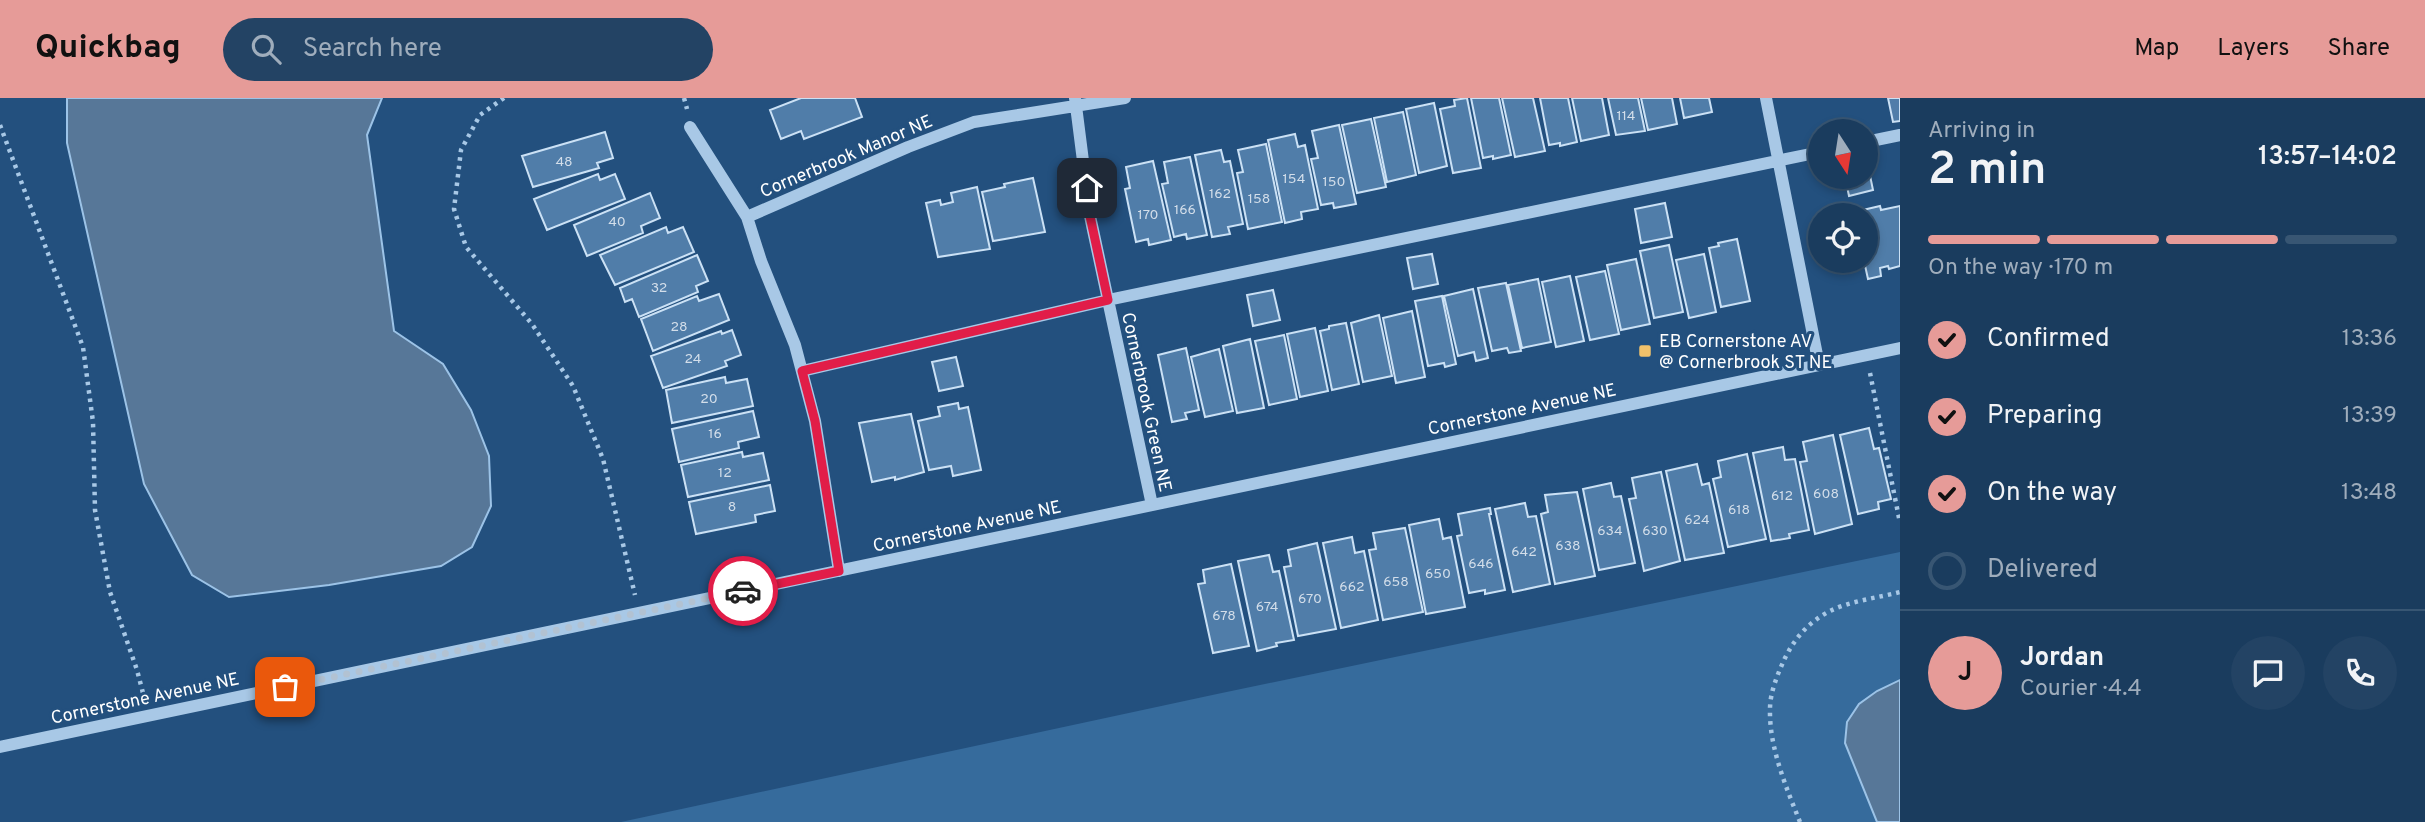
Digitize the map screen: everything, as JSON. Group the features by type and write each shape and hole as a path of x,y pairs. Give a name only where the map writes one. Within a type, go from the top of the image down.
{"street":[{"name":"Cornerbrook Manor NE","path":"747,217 882,158 974,122 1076,102 1125,98"},
{"path":"1766,98 1819,365"},
{"name":"Cornerbrook Green NE","path":"1076,102 1090,216 1152,505"},
{"path":"691,127 747,217 761,261 795,345 815,421 839,571"},
{"path":"1878,140 1900,135"},
{"path":"802,371 1108,300 1808,155"},
{"name":"Cornerstone Avenue NE","path":"0,747 1900,348"}],"path":[{"path":"504,98 480,115 461,150 454,209 466,247 532,324 573,386 603,459 639,613"},
{"path":"0,125 83,347 93,422 95,510 110,592 137,670 148,716"},
{"path":"1866,355 1900,523"},
{"path":"1800,822 1773,742 1770,708 1777,675 1793,640 1813,622 1830,611 1900,592"}],"shaded area":[{"path":"67,98 382,98 367,135 394,331 443,364 471,410 489,456 491,506 472,547 441,566 329,585 229,597 192,575 144,484 67,143"},
{"path":"1900,552 1900,822 621,822 1217,694"},
{"path":"1900,680 1900,822 1877,822 1845,743 1847,722 1859,704 1877,691"}],"building":[{"path":"801,98 855,98 862,117 804,139 801,131 781,139 770,110"},
{"path":"1467,98 1481,168 1453,173 1440,109 1455,106 1454,100"},
{"path":"1471,98 1499,98 1511,155 1483,158"},
{"path":"1502,98 1533,98 1545,151 1515,157"},
{"path":"1540,98 1568,98 1577,142 1560,146 1560,143 1549,145"},
{"path":"1572,98 1602,98 1609,135 1581,141"},
{"path":"1608,98 1638,98 1645,131 1616,135"},
{"path":"1641,98 1672,98 1677,124 1648,130"},
{"path":"1680,98 1709,98 1712,112 1684,118"},
{"path":"1888,98 1900,98 1900,121 1893,122"},
{"path":"1434,103 1447,166 1419,173 1406,109"},
{"path":"1403,112 1416,175 1387,182 1374,118"},
{"path":"1371,119 1386,187 1357,193 1342,125"},
{"path":"1339,125 1356,204 1334,208 1333,203 1321,205 1311,159 1318,158 1312,131"},
{"path":"605,132 613,158 597,163 599,168 533,187 522,156"},
{"path":"1295,134 1298,147 1305,145 1318,209 1301,212 1302,219 1285,223 1268,140"},
{"path":"1266,144 1282,222 1248,229 1237,173 1243,172 1238,150"},
{"path":"1221,150 1224,162 1230,161 1243,224 1228,227 1230,234 1212,237 1195,155"},
{"path":"1190,157 1207,235 1187,239 1186,234 1174,237 1162,184 1168,183 1164,162"},
{"path":"1153,161 1171,240 1149,245 1148,239 1136,242 1125,189 1130,188 1126,167"},
{"path":"598,174 600,180 615,174 625,199 547,230 534,199"},
{"path":"1033,178 1045,232 993,241 982,192"},
{"path":"977,187 990,249 938,257 926,203 940,200 941,205 953,202 951,193"},
{"path":"1848,189 1873,189 1873,190 1849,196"},
{"path":"650,193 660,218 641,226 643,233 587,256 574,225"},
{"path":"1665,203 1672,237 1641,243 1635,209"},
{"path":"1878,206 1881,210 1900,206 1900,266 1880,268 1881,276 1868,279 1867,273 1878,273"},
{"path":"666,227 668,233 683,227 694,252 615,285 600,255"},
{"path":"1737,239 1750,301 1721,307 1709,248"},
{"path":"1669,245 1683,312 1654,318 1640,251"},
{"path":"1432,254 1438,284 1413,289 1407,258"},
{"path":"1704,254 1716,312 1689,318 1676,260"},
{"path":"697,255 708,281 696,286 698,292 639,317 632,299 625,302 620,288"},
{"path":"1636,259 1650,324 1621,330 1607,265"},
{"path":"1605,271 1619,334 1590,340 1576,277"},
{"path":"1570,276 1584,341 1556,347 1542,282"},
{"path":"1538,279 1551,342 1522,348 1508,285"},
{"path":"1506,283 1521,351 1509,353 1507,348 1492,351 1478,288"},
{"path":"1473,289 1488,358 1476,361 1474,352 1458,356 1444,296"},
{"path":"1273,290 1280,320 1253,326 1247,295"},
{"path":"719,294 729,320 653,351 641,319 697,296 699,301"},
{"path":"1442,296 1456,364 1445,367 1444,363 1428,366 1415,301"},
{"path":"1412,311 1425,377 1396,383 1383,318"},
{"path":"1379,315 1392,376 1363,382 1351,323"},
{"path":"1346,323 1359,384 1332,390 1320,331 1329,329 1329,326"},
{"path":"1315,328 1328,391 1300,397 1287,334"},
{"path":"732,330 741,355 725,361 727,366 663,388 651,356 721,331 722,334"},
{"path":"1284,335 1297,399 1269,405 1255,341"},
{"path":"1250,339 1264,408 1237,413 1223,346"},
{"path":"1186,348 1199,410 1185,413 1187,419 1172,422 1158,355"},
{"path":"1219,349 1233,411 1205,417 1191,357"},
{"path":"956,357 963,386 939,391 932,362"},
{"path":"725,377 726,383 747,379 753,406 672,423 666,390"},
{"path":"958,403 959,409 968,407 981,470 953,476 951,466 929,470 918,421 940,416 938,407"},
{"path":"753,411 759,437 738,442 739,448 679,462 672,429"},
{"path":"911,414 924,472 895,480 895,477 872,482 859,423"},
{"path":"1869,428 1874,449 1879,448 1891,499 1878,502 1879,509 1858,514 1840,435"},
{"path":"1833,435 1852,524 1815,534 1800,462 1807,461 1803,442"},
{"path":"1783,447 1785,460 1795,459 1809,530 1789,534 1790,538 1771,541 1753,453"},
{"path":"742,452 743,457 763,453 769,480 688,497 681,465"},
{"path":"1747,454 1766,539 1728,547 1713,479 1721,477 1718,461"},
{"path":"1697,464 1702,485 1709,483 1724,553 1685,560 1666,471"},
{"path":"1661,472 1680,561 1644,571 1629,499 1636,498 1632,478"},
{"path":"1611,483 1614,497 1621,496 1635,563 1599,570 1583,489"},
{"path":"770,485 775,511 755,515 756,522 696,534 689,502"},
{"path":"1577,492 1595,576 1555,584 1541,514 1548,512 1545,495"},
{"path":"1525,503 1528,517 1536,516 1550,584 1513,592 1495,509"},
{"path":"1490,508 1505,590 1485,594 1485,590 1469,593 1457,536 1462,535 1458,514"},
{"path":"1439,519 1443,539 1451,537 1465,607 1426,614 1409,525"},
{"path":"1405,528 1423,612 1383,620 1369,550 1376,549 1373,533"},
{"path":"1352,537 1355,553 1364,551 1378,620 1341,628 1323,543"},
{"path":"1317,543 1336,629 1298,636 1284,567 1291,566 1288,550"},
{"path":"1269,555 1273,572 1279,571 1294,640 1276,643 1277,646 1257,651 1238,561"},
{"path":"1231,564 1249,646 1213,653 1198,584 1205,583 1203,570"}],"way so far":[{"path":"285,687 743,591"}],"place":[{"name":"EB Cornerstone AV @ Cornerbrook ST NE","path":"1645,351"}],"route":[{"path":"743,591 839,571 815,421 802,371 1108,300 1090,216 1087,188"}]}
